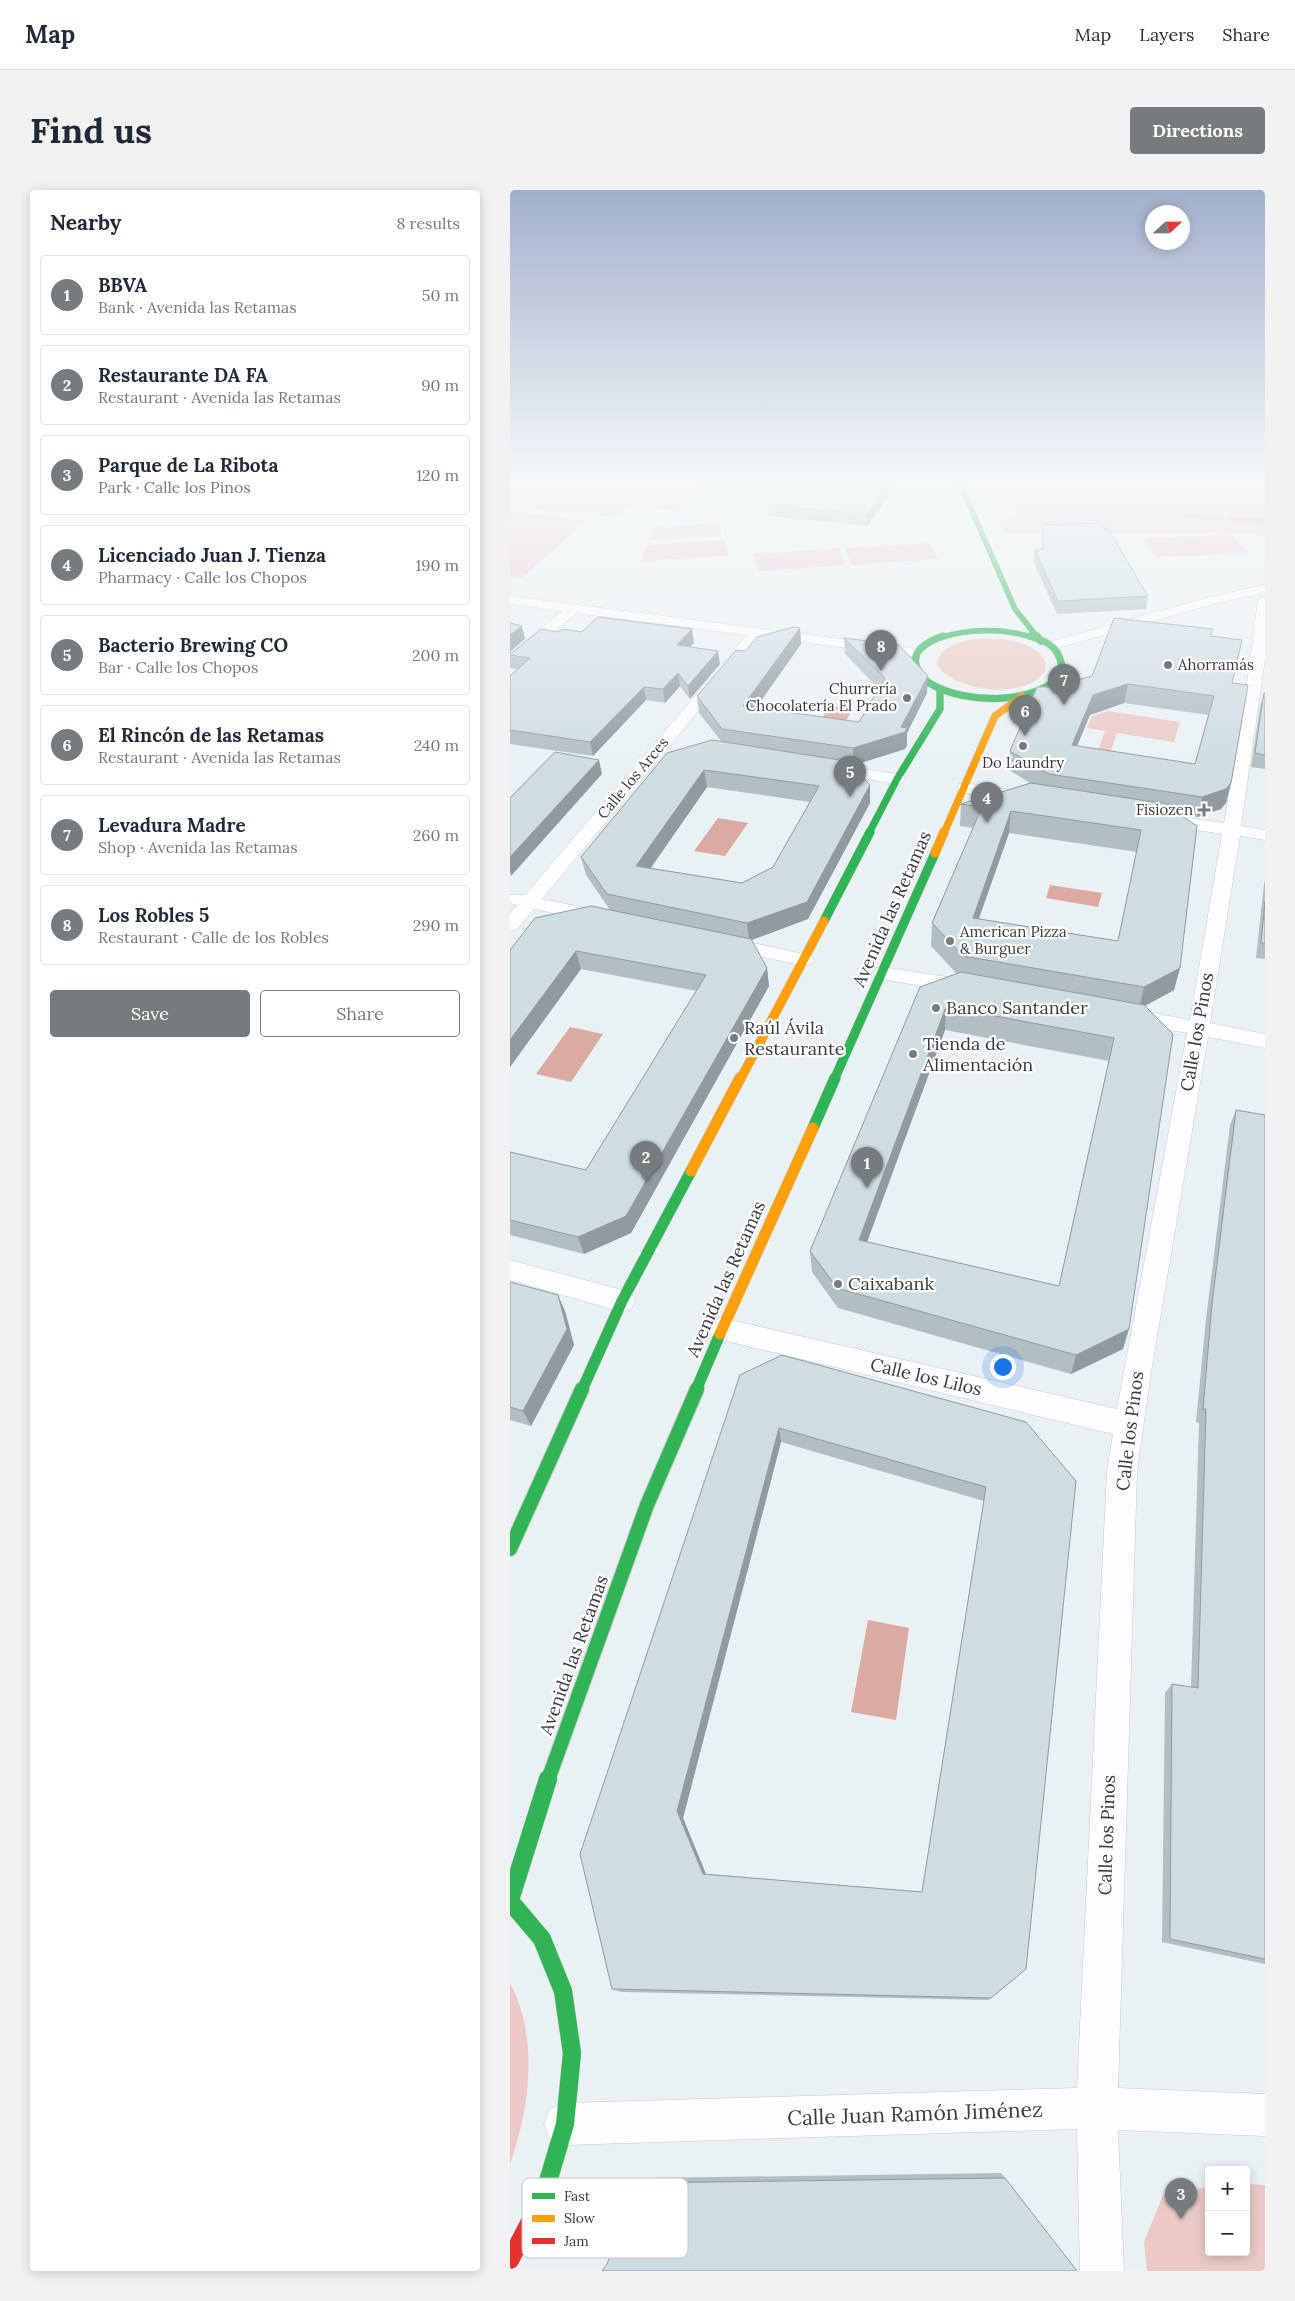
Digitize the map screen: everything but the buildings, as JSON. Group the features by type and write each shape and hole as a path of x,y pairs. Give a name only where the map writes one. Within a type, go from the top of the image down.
{"street":[{"path":"995,578 1009,615 1045,644 1060,656 1064,666 1061,676 1042,690 1022,696 979,698 940,688 926,681 918,672 914,662 918,653 928,643 945,636 967,631 990,630 1009,632 1045,644 1265,589"},
{"path":"510,600 918,653"},
{"name":"Calle los Pinos","path":"1102,2271 1096,2108 1122,1471 1139,1362 1251,714 1265,600"},
{"path":"510,661 572,609"},
{"path":"990,630 1009,615"},
{"name":"Calle los Arces","path":"510,925 757,632"},
{"path":"510,1549 622,1301 804,960 897,779 940,709 940,688"},
{"name":"Avenida las Retamas","path":"510,1901 552,1767 644,1514 722,1328 883,973 965,788 994,716 1022,696"},
{"path":"663,743 681,746"},
{"path":"813,766 897,779"},
{"path":"965,788 1049,801"},
{"path":"1144,816 1265,835"},
{"path":"510,898 625,922"},
{"path":"711,940 804,960"},
{"path":"883,973 983,990"},
{"path":"1110,1012 1265,1041"},
{"path":"510,1270 622,1301"},
{"name":"Calle los Lilos","path":"722,1328 1130,1425"},
{"path":"510,1901 542,1939 563,1991 572,2053 565,2124 549,2178"},
{"name":"Calle Juan Ramón Jiménez","path":"565,2124 1096,2108 1265,2115"},
{"path":"510,2260 522,2238"}],"shaded area":[{"path":"974,639 1001,639 1020,642 1036,650 1042,656 1046,664 1045,671 1031,683 1018,688 1003,689 987,689 972,686 957,681 945,674 937,665 941,653 950,646"},
{"path":"830,706 853,709 841,729 817,725"},
{"path":"1108,711 1180,722 1174,742 1117,733 1105,768 1092,766 1105,731 1087,728 1092,716"},
{"path":"718,818 748,823 725,856 694,851"},
{"path":"1050,885 1102,893 1098,907 1046,898"},
{"path":"570,1027 603,1034 571,1082 536,1074"},
{"path":"868,1620 909,1628 896,1720 851,1712"},
{"path":"510,1983 519,2004 525,2026 528,2049 528,2073 523,2120 510,2164"},
{"path":"1250,2184 1265,2185 1265,2271 1147,2271 1144,2242 1163,2195 1205,2188 1205,2256 1250,2256"}],"traffic: fast":[{"path":"1001,578 1015,609 1041,641"},
{"path":"990,630 1029,636 1048,643 1060,656 1063,672 1054,683 1041,690 1027,695 992,698 957,694 942,689 930,684 919,671 915,662 917,653 923,645 957,633 990,630"},
{"path":"824,921 897,779 940,709 940,689"},
{"path":"813,1128 935,853"},
{"path":"510,1549 622,1301 691,1171"},
{"path":"510,1900 552,1767 647,1505 720,1334"},
{"path":"510,1901 542,1939 563,1991 572,2053 565,2124 549,2178"}],"traffic: slow":[{"path":"935,853 995,716 1022,696"},
{"path":"691,1171 824,921"},
{"path":"720,1334 813,1128"}],"traffic: jam":[{"path":"510,2260 522,2237"}],"place":[{"name":"Ahorramás","path":"1168,665"},
{"name":"Los Robles 5","path":"881,671"},
{"name":"Churrería Chocolatería El Prado","path":"907,698"},
{"name":"Levadura Madre","path":"1064,705"},
{"name":"El Rincón de las Retamas","path":"1025,736"},
{"name":"Do Laundry","path":"1023,746"},
{"name":"Bacterio Brewing CO","path":"850,797"},
{"name":"Fisiozen","path":"1204,810"},
{"name":"Licenciado Juan J. Tienza","path":"987,823"},
{"name":"American Pizza & Burguer","path":"950,941"},
{"name":"Banco Santander","path":"936,1008"},
{"name":"Raúl Ávila Restaurante","path":"734,1038"},
{"name":"Tienda de Alimentación","path":"913,1054"},
{"name":"Restaurante DA FA","path":"646,1182"},
{"name":"BBVA","path":"867,1188"},
{"name":"Caixabank","path":"838,1284"},
{"name":"Parque de La Ribota","path":"1181,2219"}]}
